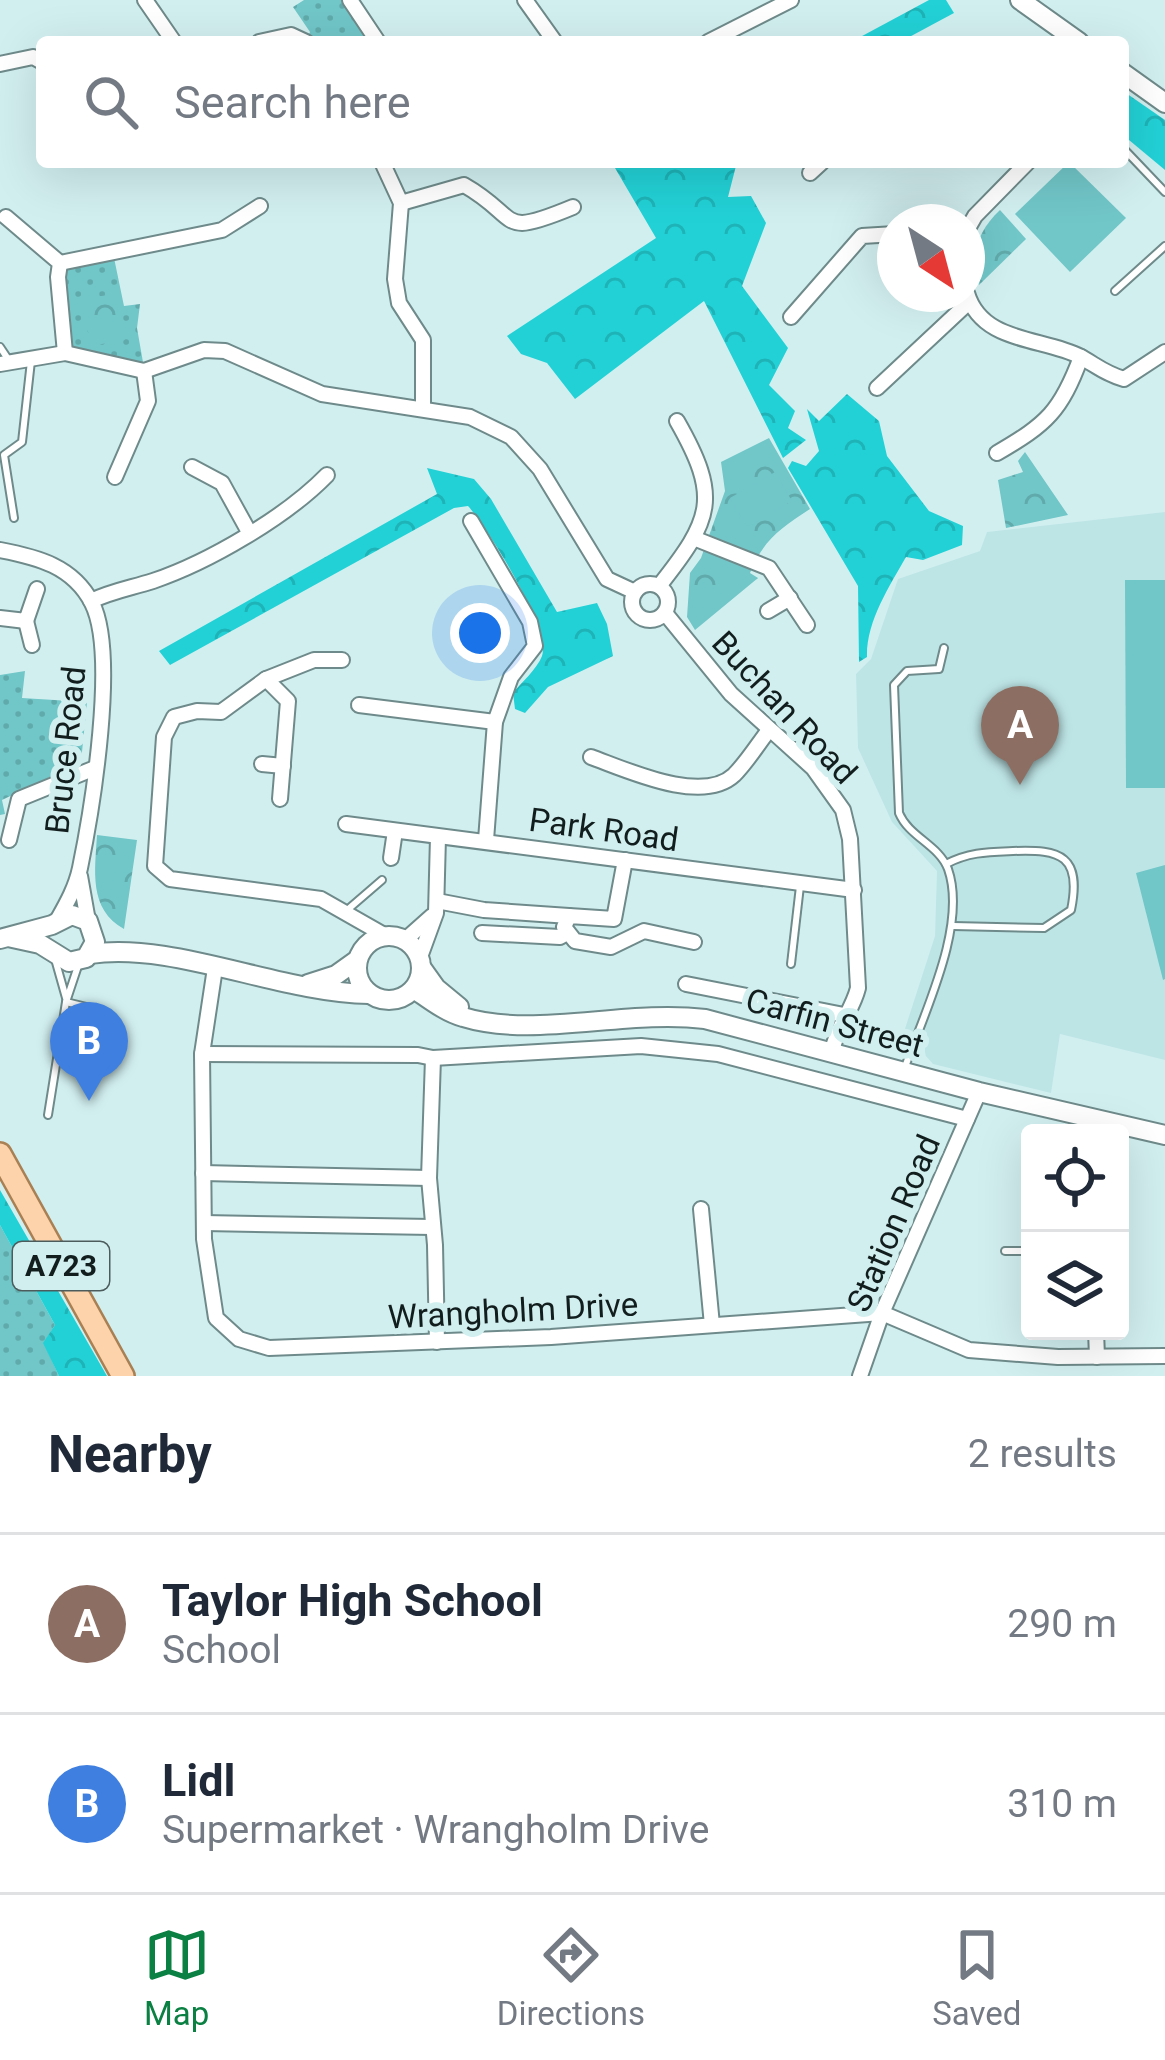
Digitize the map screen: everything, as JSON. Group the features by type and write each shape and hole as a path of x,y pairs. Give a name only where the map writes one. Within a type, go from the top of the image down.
{"main road":[{"path":"1020,0 1071,36"},
{"path":"1129,78 1165,103"},
{"path":"4,938 72,915 146,954"},
{"path":"52,953 47,938 55,922"},
{"path":"85,957 95,942 90,924"},
{"path":"4,938 40,944 64,962 116,951 146,954 392,1001 414,989 421,962"},
{"path":"298,986 336,976 387,939 421,962 454,1004 484,1021"},
{"path":"357,960 357,978 369,994"},
{"name":"Carfin Street","path":"414,989 460,1017 484,1021 530,1025 668,1014 705,1019 979,1092 1165,1135"},
{"name":"A723","path":"0,1154 123,1376"}],"street":[{"path":"145,0 170,36"},
{"path":"350,0 374,36"},
{"path":"525,0 551,36"},
{"path":"717,36 767,4 791,0"},
{"path":"0,64 36,59"},
{"path":"385,168 401,203 395,279 399,302 423,340 423,410"},
{"path":"985,205 1019,168"},
{"path":"401,203 464,185 506,221 531,224 573,207"},
{"path":"60,263 223,230 260,206"},
{"path":"6,217 60,263 65,353"},
{"path":"791,317 862,236 877,235"},
{"path":"878,388 954,312"},
{"path":"979,312 1010,337 1081,357 1101,373 1124,379 1165,352"},
{"path":"4,363 65,353 145,370 204,350 225,351 322,394 470,417 511,436 540,469 608,579 634,592"},
{"path":"997,453 1024,437 1064,402 1081,357"},
{"path":"115,477 148,401 145,370"},
{"path":"659,586 696,539 705,505 701,462 677,421"},
{"path":"192,467 222,483 249,532"},
{"path":"0,550 56,566 91,601 153,580 249,532 298,505 327,475"},
{"path":"471,521 530,622 535,646 511,677 495,722 486,840"},
{"path":"696,539 769,568 806,625"},
{"path":"647,584 659,586 668,598 665,613 655,620 642,619 633,610 634,592 647,584"},
{"path":"32,645 26,621 37,589"},
{"path":"768,611 790,598"},
{"name":"Bruce Road","path":"55,922 80,871 94,768 101,646 91,601"},
{"name":"Buchan Road","path":"665,613 731,694 813,768 843,810 854,890 858,988 832,1053"},
{"path":"0,618 26,621"},
{"path":"342,660 314,660 266,679 220,712 174,717 164,737 154,866 170,879 321,899 387,939 436,907 614,919 625,860"},
{"path":"266,679 289,700 280,799"},
{"path":"359,705 495,722"},
{"path":"591,757 660,781 709,788 732,777 769,730"},
{"path":"262,764 283,766"},
{"path":"9,840 19,799 94,768"},
{"name":"Park Road","path":"346,824 854,890"},
{"path":"391,859 395,831"},
{"path":"421,962 436,907 438,837"},
{"name":"Bruce Road","path":"80,871 90,924"},
{"path":"569,916 564,927 575,940 611,946 644,932 694,942"},
{"path":"482,933 560,938 567,933"},
{"name":"Wrangholm Drive","path":"215,968 202,1054 204,1223 216,1318 239,1339 269,1348 436,1342 882,1312 970,1350 1165,1357"},
{"path":"686,984 844,1015"},
{"path":"202,1054 433,1058 640,1046 718,1054 967,1119"},
{"path":"433,1058 429,1178 436,1342"},
{"name":"Station Road","path":"860,1376 882,1312 979,1092"},
{"path":"203,1173 429,1178"},
{"path":"701,1209 712,1325"},
{"path":"204,1223 432,1227"},
{"path":"1096,1340 1096,1357"}],"lane":[{"path":"1129,154 1165,191"},
{"path":"1115,291 1165,246"},
{"path":"0,347 6,350 4,363"},
{"path":"14,518 4,454 22,442 32,358"},
{"path":"904,1072 952,926 953,892 946,864 904,824 899,813 894,685 907,671 939,669 944,648"},
{"path":"946,864 977,852 1050,850 1064,857 1072,869 1075,888 1071,910 1044,928 952,926"},
{"path":"350,913 382,880"},
{"path":"791,964 801,883"},
{"path":"52,953 67,1002"},
{"path":"48,1115 67,1002 85,957"},
{"path":"67,1002 99,1010"},
{"path":"1005,1251 1021,1251"}],"shaded area":[{"path":"1165,512 1165,1060 1060,1034 1051,1093 933,1064 925,1055 925,1046 902,1038 935,936 937,871 892,822 858,748 856,674 871,659 898,579 980,551 987,532"}],"green space":[{"path":"304,0 347,0 371,36 308,36 293,7"},
{"path":"929,0 946,0 954,13 911,36 862,36"},
{"path":"1129,95 1165,120 1165,170 1129,140"},
{"path":"615,168 735,168 728,197 751,196 766,223 742,286 788,348 769,385 795,411 788,428 806,440 783,458 704,301 575,399 547,363 521,354 507,336 656,238"},
{"path":"1063,168 1075,168 1126,218 1070,272 1015,214"},
{"path":"1000,210 1026,239 985,279 985,227"},
{"path":"113,253 124,306 140,304 137,328 144,368 68,351 63,266"},
{"path":"116,294 125,340 96,345 82,322 80,299"},
{"path":"847,394 879,421 887,456 929,511 963,526 962,545 923,560 906,557 874,618 867,657 859,662 858,586 788,468 792,461 806,466 819,451 807,409 819,421"},
{"path":"769,438 810,509 767,543 750,573 758,578 695,630 687,617 690,573 701,558 725,491 721,462"},
{"path":"1025,452 1068,515 1006,528 998,480 1023,472 1018,461"},
{"path":"427,468 474,479 491,499 557,612 597,603 613,656 548,687 525,713 515,709 513,693 540,661 542,643 516,580 468,506 454,508 170,665 159,651 437,494"},
{"path":"775,472 792,501 747,527 730,498"},
{"path":"1125,580 1165,580 1165,788 1126,788"},
{"path":"25,671 22,698 87,702 81,762 2,800 5,814 0,815 0,675"},
{"path":"97,835 137,840 124,929 112,921 99,900"},
{"path":"1165,865 1165,979 1163,980 1136,873"},
{"path":"0,1190 107,1376 59,1376 43,1343 55,1325 0,1225"},
{"path":"0,1225 55,1325 44,1343 59,1376 0,1376"}],"place":[{"name":"Taylor High School","path":"1020,785"},
{"name":"Lidl","path":"89,1101"}]}
